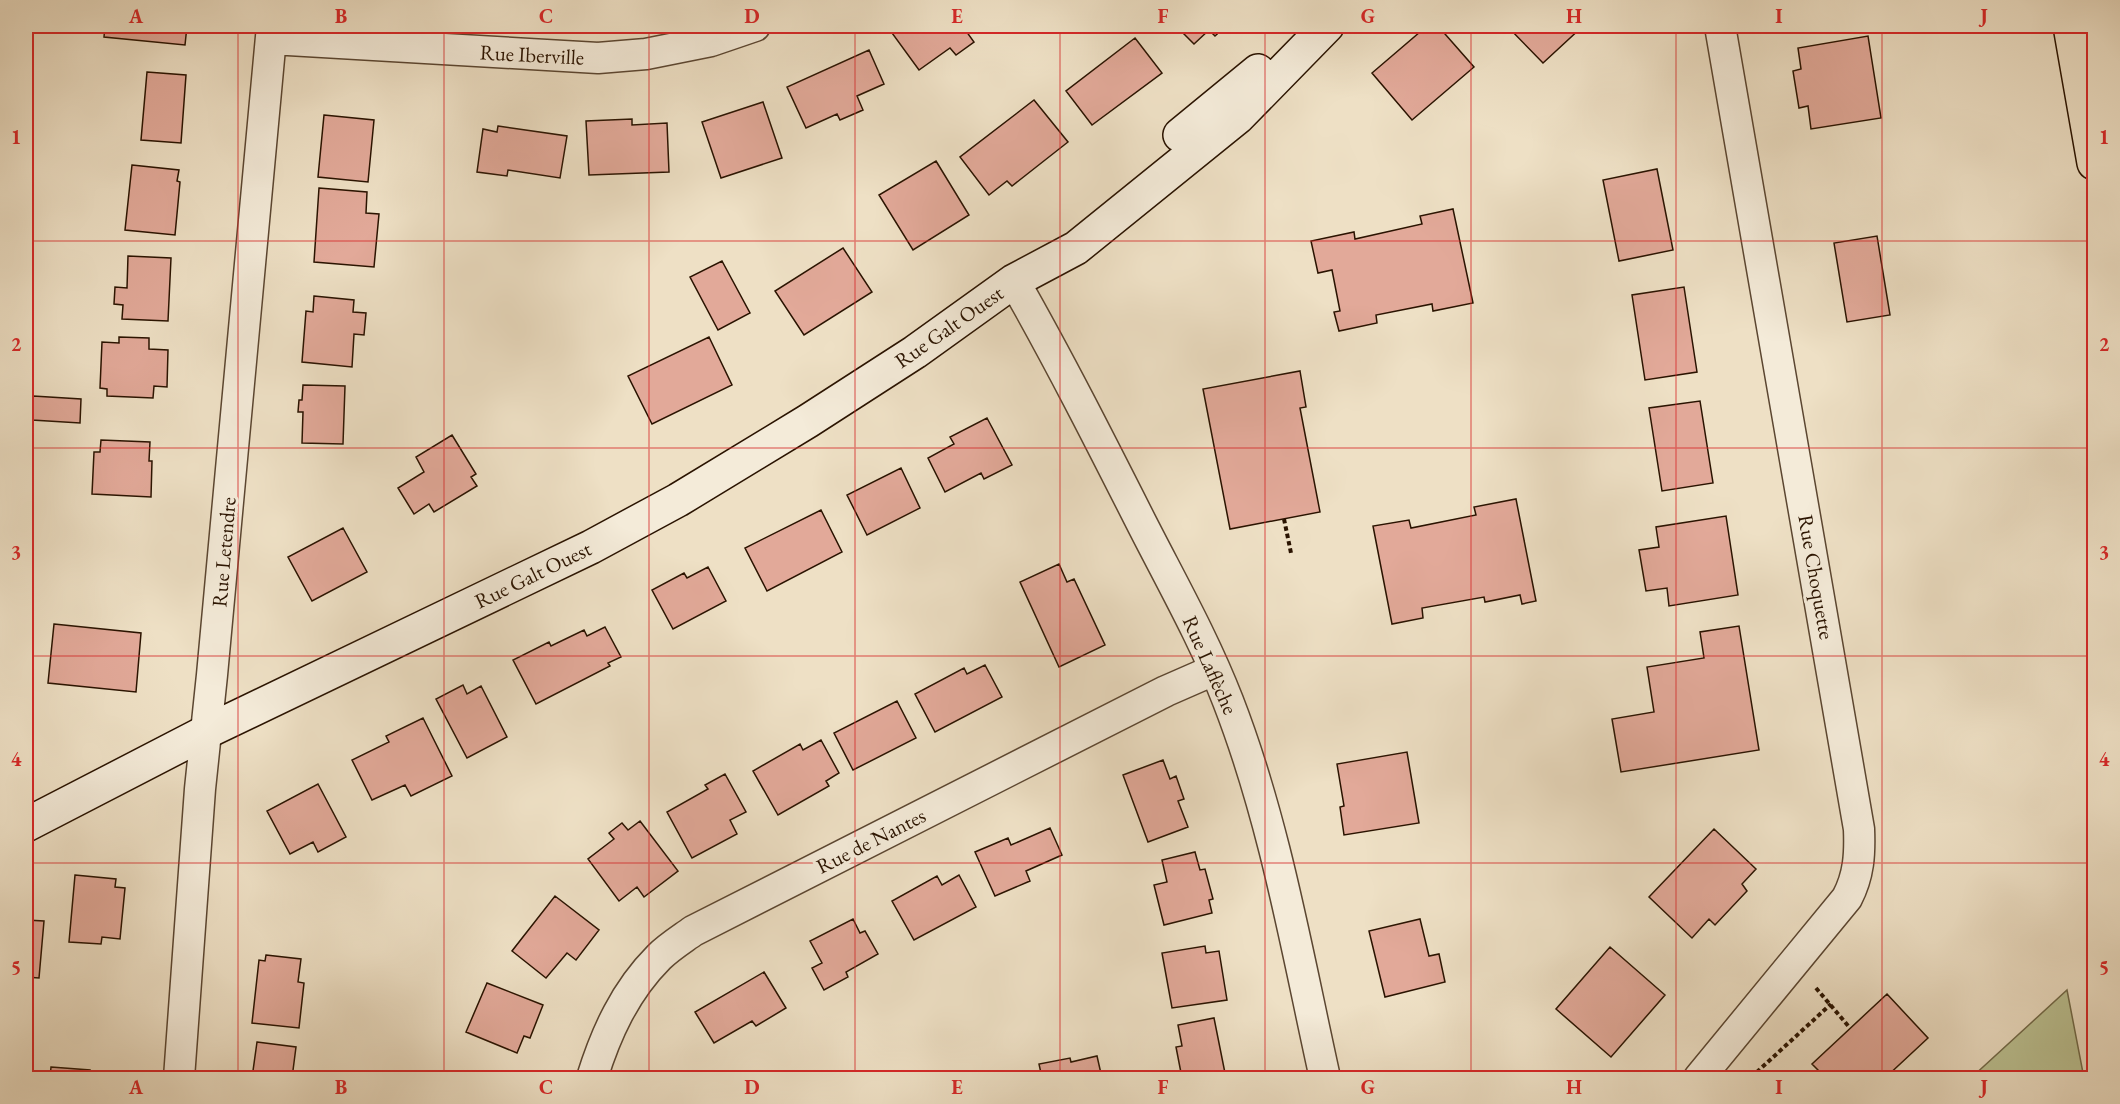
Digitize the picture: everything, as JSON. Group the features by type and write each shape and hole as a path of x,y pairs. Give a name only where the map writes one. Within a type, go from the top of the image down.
{"highway":[{"path":"2070,26 2094,163"}],"street":[{"name":"Rue Iberville","path":"271,32 598,58 646,54 711,41 754,26"},
{"name":"Rue Galt Ouest","path":"1014,281 1061,233 1313,26"},
{"name":"Rue Galt Ouest","path":"26,825 206,732 591,548 678,500 808,421 915,352 1014,281 1076,248 1238,117 1327,26"},
{"name":"Rue Choquette","path":"1699,1078 1847,898 1857,874 1860,849 1859,829 1720,26"},
{"name":"Rue Letendre","path":"179,1078 200,789 271,32"},
{"name":"Rue Laflèche","path":"1014,281 1091,424 1202,642 1228,700 1251,768 1272,844 1325,1078"},
{"name":"Rue de Nantes","path":"592,1078 603,1041 627,996 660,956 693,931 1166,691 1214,670"}],"path":[{"path":"1284,519 1292,553"},
{"path":"1809,981 1850,1028"},
{"path":"1764,1078 1758,1071 1831,1004"},
{"path":"1892,1072 1898,1078"}],"green space":[{"path":"2067,990 2084,1078 1971,1078"}],"building":[{"path":"105,26 187,26 185,45 104,37"},
{"path":"902,26 973,26 966,31 974,42 956,55 950,48 919,70 892,33"},
{"path":"1176,26 1226,26 1215,36 1209,30 1194,44"},
{"path":"1427,26 1438,26 1474,67 1412,120 1372,73"},
{"path":"1507,26 1583,26 1543,63"},
{"path":"1868,36 1881,118 1811,129 1808,106 1799,108 1793,71 1801,69 1798,48"},
{"path":"1135,38 1162,73 1092,125 1066,91"},
{"path":"869,50 884,84 857,96 863,110 840,120 837,114 806,128 787,87"},
{"path":"147,72 186,75 181,143 141,140"},
{"path":"1034,100 1068,142 1012,186 1007,181 989,195 960,157"},
{"path":"763,102 782,158 721,178 702,122"},
{"path":"324,115 374,120 368,182 318,177"},
{"path":"632,119 632,125 667,123 669,172 589,175 586,121"},
{"path":"498,126 567,136 560,178 508,170 507,176 477,172 483,129 497,132"},
{"path":"936,161 969,215 913,250 879,195"},
{"path":"132,165 179,170 175,235 125,230"},
{"path":"1657,169 1673,250 1619,261 1603,180"},
{"path":"319,188 367,192 366,213 379,214 374,267 314,262"},
{"path":"1453,209 1473,303 1433,311 1432,304 1376,315 1377,323 1339,331 1334,312 1340,311 1332,270 1318,273 1311,241 1354,232 1355,239 1422,224 1420,216"},
{"path":"1877,236 1890,315 1847,322 1834,243"},
{"path":"843,248 872,292 804,335 775,291"},
{"path":"128,256 171,258 168,321 122,319 123,305 114,304 115,287 127,288"},
{"path":"722,261 750,313 718,330 690,277"},
{"path":"1684,287 1697,372 1645,380 1632,295"},
{"path":"314,296 354,300 353,312 366,313 364,335 354,334 352,367 302,362 306,311 313,312"},
{"path":"119,337 149,338 149,349 168,350 167,387 154,386 153,398 107,396 107,389 100,388 102,342 119,343"},
{"path":"709,337 732,385 652,424 628,376"},
{"path":"1300,371 1306,407 1300,408 1320,512 1230,529 1203,389"},
{"path":"303,385 345,386 343,444 302,443 303,412 298,412"},
{"path":"33,396 81,399 80,423 32,420"},
{"path":"1700,401 1713,483 1662,491 1649,408"},
{"path":"987,418 1012,465 984,479 981,473 945,492 928,458 954,444 950,437"},
{"path":"452,435 476,474 471,477 477,486 434,512 429,504 414,514 398,488 424,472 416,457"},
{"path":"101,440 150,442 151,497 92,494 94,452 100,452"},
{"path":"901,468 920,508 867,535 847,495"},
{"path":"1516,499 1536,601 1522,604 1520,595 1485,602 1484,597 1422,608 1423,618 1392,624 1373,526 1409,520 1411,528 1476,515 1474,507"},
{"path":"821,510 842,552 767,591 745,548"},
{"path":"1726,516 1738,595 1669,606 1667,588 1646,591 1639,550 1659,547 1656,527"},
{"path":"343,528 367,572 312,601 288,557"},
{"path":"1059,564 1067,582 1074,579 1105,645 1059,667 1020,582"},
{"path":"708,567 726,601 673,629 652,590 684,573 687,578"},
{"path":"54,624 141,633 136,692 48,683"},
{"path":"1739,626 1759,750 1621,772 1612,719 1654,712 1647,667 1704,658 1700,632"},
{"path":"605,627 621,657 608,663 610,666 536,704 513,660 549,642 551,646 584,630 587,636"},
{"path":"985,665 1002,697 935,732 915,694 964,668 967,674"},
{"path":"463,685 467,694 481,686 507,737 467,758 436,699"},
{"path":"897,701 916,738 853,770 834,733"},
{"path":"423,718 452,776 411,796 405,785 372,800 352,760 389,742 386,736"},
{"path":"821,740 839,773 826,781 829,786 778,815 753,771 800,744 803,750"},
{"path":"1407,752 1419,823 1344,835 1340,807 1344,806 1337,764"},
{"path":"1163,760 1170,779 1176,776 1184,799 1178,801 1188,827 1148,842 1123,775"},
{"path":"725,774 746,812 730,820 737,834 692,858 667,812 708,789 705,785"},
{"path":"318,784 346,837 318,852 313,842 290,854 267,811"},
{"path":"640,821 678,871 644,897 637,887 619,901 588,859 614,839 609,833 622,823 628,830"},
{"path":"1050,828 1062,855 1026,871 1030,881 995,896 975,852 1008,838 1011,845"},
{"path":"1714,829 1756,869 1742,884 1747,891 1715,925 1709,919 1692,938 1649,897"},
{"path":"1195,852 1200,870 1205,869 1213,899 1209,900 1212,913 1164,925 1154,885 1167,882 1162,860"},
{"path":"75,875 116,879 115,887 125,888 120,939 102,937 101,944 69,942"},
{"path":"959,875 976,907 914,940 892,901 937,876 942,885"},
{"path":"555,896 599,930 576,960 567,953 546,978 512,951"},
{"path":"853,919 860,933 865,931 878,954 846,972 848,977 824,990 812,968 822,963 810,941"},
{"path":"1420,919 1429,956 1439,954 1445,982 1385,997 1369,931"},
{"path":"26,920 44,921 39,978 26,977"},
{"path":"1205,946 1206,953 1219,951 1227,1000 1172,1008 1162,953"},
{"path":"1610,947 1665,995 1611,1057 1556,1009"},
{"path":"266,955 301,959 298,982 304,983 299,1028 252,1023 259,960 265,961"},
{"path":"764,972 786,1008 756,1026 752,1021 714,1043 695,1012"},
{"path":"487,983 543,1005 530,1038 524,1036 517,1053 466,1032"},
{"path":"1887,994 1928,1038 1885,1078 1826,1078 1812,1064"},
{"path":"1214,1018 1226,1078 1182,1078 1176,1047 1182,1046 1178,1025"},
{"path":"257,1042 296,1047 292,1078 252,1078"},
{"path":"1097,1056 1102,1078 1042,1078 1039,1064 1070,1058 1071,1062"},
{"path":"51,1067 90,1070 89,1078 50,1078"},
{"path":"478,1073 518,1074 518,1078 478,1078"},
{"path":"990,1073 991,1078 971,1078"}]}
